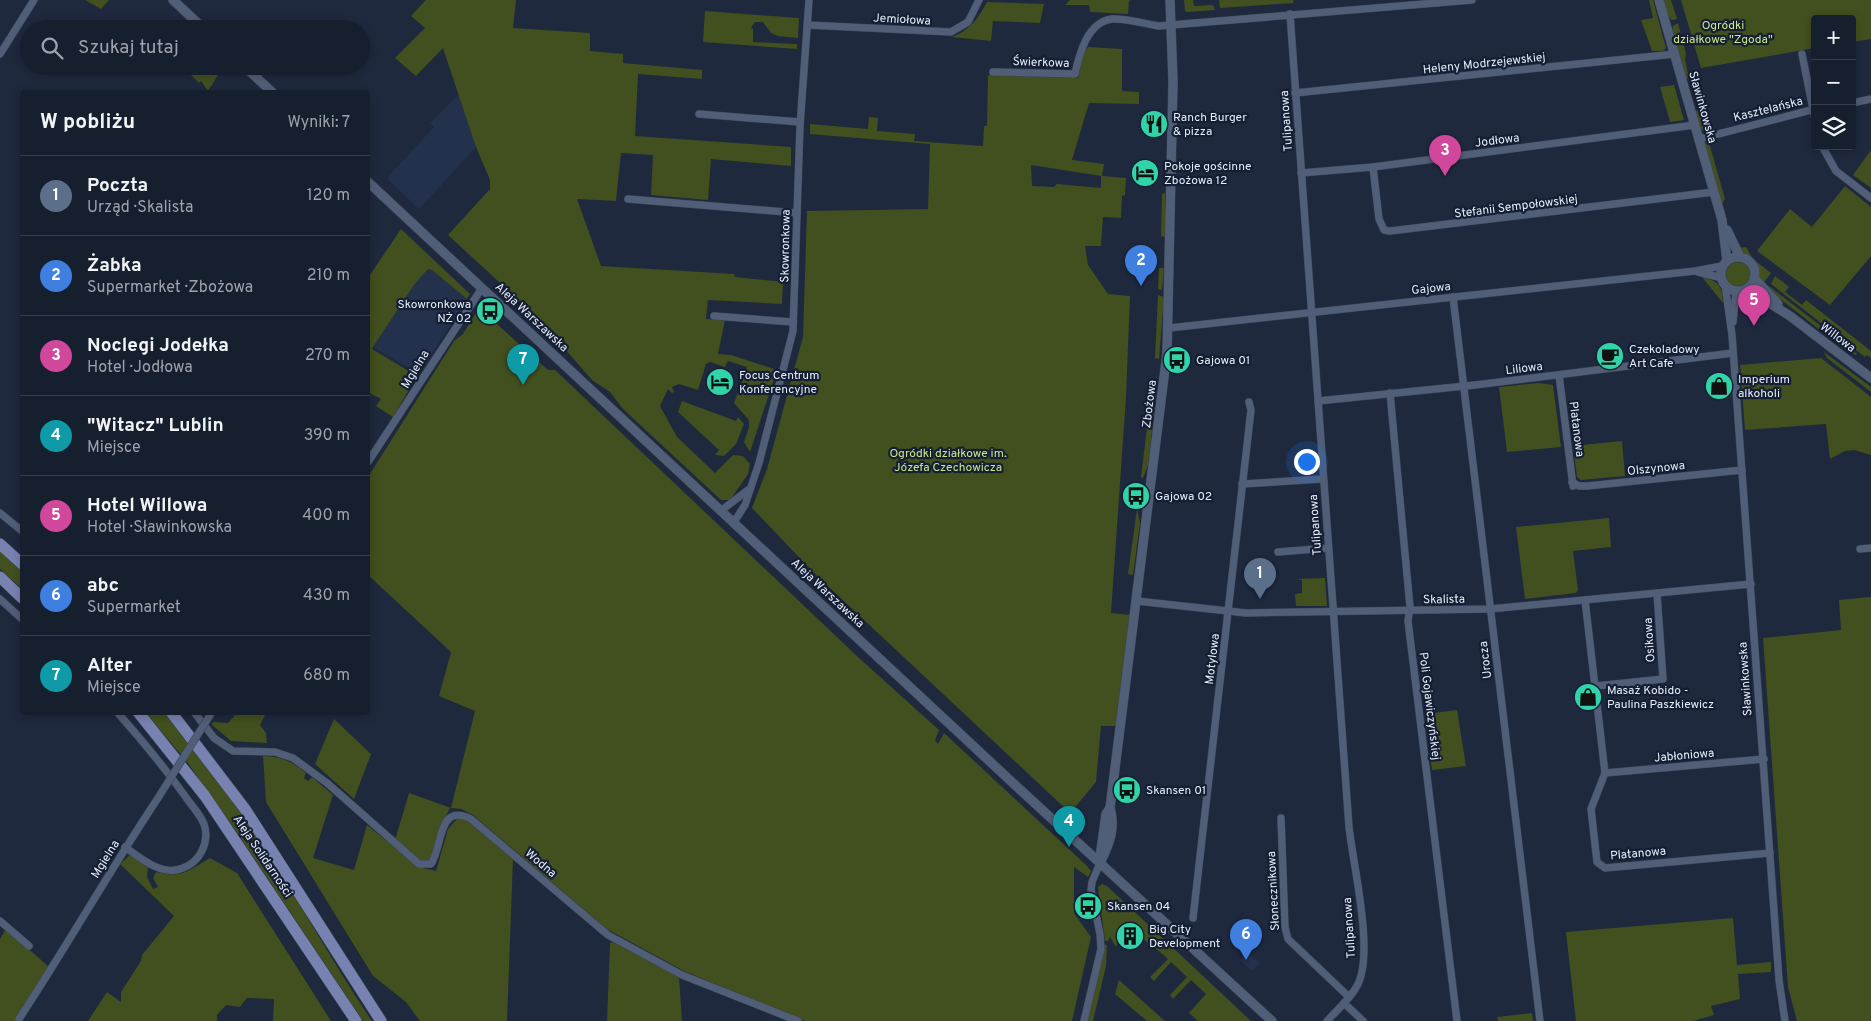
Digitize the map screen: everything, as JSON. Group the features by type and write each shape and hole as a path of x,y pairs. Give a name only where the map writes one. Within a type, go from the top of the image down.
{"main road":[{"path":"0,544 20,562"},
{"path":"0,577 20,596"},
{"name":"Aleja Solidarności","path":"140,715 205,796 356,1021"},
{"name":"Aleja Solidarności","path":"173,715 249,815 381,1021"}],"street":[{"path":"21,20 34,0"},
{"path":"173,0 194,20"},
{"name":"Skowronkowa","path":"734,522 743,507 759,464 775,397 789,352 793,322 800,122 809,0"},
{"name":"Jemiołowa","path":"807,25 951,32 968,22 979,0"},
{"name":"Zbożowa","path":"1100,862 1106,814 1110,808 1164,387 1168,328 1174,82 1170,0"},
{"name":"Świerkowa","path":"993,72 1076,74 1080,51 1092,32 1106,21 1117,19 1159,26 1472,0"},
{"name":"Sławinkowska","path":"1659,0 1722,220 1740,257"},
{"name":"Tulipanowa","path":"1290,14 1349,827 1363,936 1364,960 1361,978 1346,1000 1327,1021"},
{"path":"0,54 20,22"},
{"name":"Heleny Modrzejewskiej","path":"1295,93 1675,54"},
{"path":"1802,54 1813,105"},
{"path":"254,75 270,90"},
{"path":"1856,101 1871,99"},
{"name":"Kasztelańska","path":"1699,139 1811,110"},
{"path":"699,114 800,122"},
{"name":"Jodłowa","path":"1301,173 1373,167 1695,125"},
{"path":"1824,150 1836,171 1871,198"},
{"name":"Stefanii Sempołowskiej","path":"1373,167 1379,219 1384,230 1390,231 1714,192"},
{"name":"Aleja Warszawska","path":"370,184 1272,1021"},
{"path":"628,199 797,213"},
{"name":"Sławinkowska","path":"1722,220 1725,264"},
{"path":"1740,257 1751,264 1754,278 1747,289 1736,291 1723,282 1725,264 1740,257"},
{"name":"Gajowa","path":"1168,328 1696,271 1725,264"},
{"name":"Gajowa","path":"1696,271 1723,282"},
{"name":"Willowa","path":"1754,278 1790,316"},
{"name":"Sławinkowska","path":"1723,282 1734,353 1779,980 1785,1021"},
{"name":"Mgielna","path":"370,459 482,288"},
{"name":"Willowa","path":"1747,289 1790,316 1871,378"},
{"name":"Sławinkowska","path":"1732,335 1736,291"},
{"name":"Urocza","path":"1453,297 1462,385 1540,1021"},
{"path":"714,316 793,322"},
{"name":"Liliowa","path":"1318,401 1559,375 1734,353"},
{"name":"Platanowa","path":"1559,375 1573,484"},
{"name":"Poli Gojawiczyńskiej","path":"1390,393 1410,611 1409,631 1456,1021"},
{"name":"Motylowa","path":"1193,918 1229,613 1251,410 1249,402"},
{"name":"Olszynowa","path":"1573,484 1587,486 1742,470"},
{"path":"1242,484 1323,479"},
{"path":"722,510 750,488"},
{"path":"0,513 20,529"},
{"path":"1278,552 1328,548"},
{"path":"1860,549 1871,548"},
{"name":"Skalista","path":"1137,601 1229,613 1490,610 1751,584"},
{"name":"Osikowa","path":"1596,686 1663,680 1657,593"},
{"path":"0,599 20,617"},
{"name":"Platanowa","path":"1585,600 1606,773 1591,809 1597,862 1605,868 1770,853"},
{"path":"119,715 185,796 206,830 205,844 198,858 179,870 164,870 156,867 125,847"},
{"name":"Wodna","path":"196,715 214,738 226,748 240,752 281,753 294,758 314,776 327,783 419,864 427,866 433,861 444,824 448,819 462,815 471,819 608,935 682,975 798,1021"},
{"name":"Mgielna","path":"19,1018 62,954 125,847 210,715"},
{"name":"Jabłoniowa","path":"1606,773 1764,759"},
{"name":"Słonecznikowa","path":"1281,818 1285,926 1288,939 1346,1000 1363,1021"},
{"path":"1084,1021 1101,949 1100,934 1091,890 1100,862"},
{"path":"0,921 29,946"}],"shaded area":[{"path":"460,93 476,147 419,209 387,178 434,127 430,123"},
{"path":"428,269 432,270 467,299 419,374 373,347 414,285"},
{"path":"1247,952 1260,963 1252,971 1240,960"}],"green space":[{"path":"85,0 109,0 101,9"},
{"path":"426,0 516,0 513,28 590,33 590,51 623,54 623,63 702,70 702,79 638,74 635,136 791,147 791,166 711,159 708,200 651,195 653,155 621,153 616,201 577,199 601,266 734,274 735,277 783,282 782,304 708,300 706,319 725,320 718,354 731,355 777,370 750,452 744,442 749,427 749,420 734,403 747,367 728,361 725,367 710,362 706,364 698,390 679,384 672,387 674,392 672,393 668,389 660,406 677,437 715,473 733,455 743,456 750,464 748,474 730,500 721,500 623,409 610,392 592,380 537,317 448,235 490,189 490,180 476,147 443,48 416,76 395,58 425,28 411,16"},
{"path":"1070,0 1131,0 1129,1 1128,14 1090,12 1089,5 1065,5"},
{"path":"1184,0 1193,0 1194,6 1213,5 1215,10 1187,12 1185,11"},
{"path":"1219,0 1293,0 1294,3 1220,8"},
{"path":"1649,0 1653,0 1666,48 1663,51 1652,51 1641,20 1653,18"},
{"path":"1663,0 1671,0 1677,19 1672,20 1668,16"},
{"name":"Ogródki działkowe \"Zgoda\"","path":"1681,0 1871,0 1871,39 1856,41 1856,15 1811,15 1811,49 1701,68"},
{"path":"987,2 1044,4 1040,23 993,21 991,41 952,37 964,31 973,23"},
{"path":"705,11 799,18 798,38 778,36 771,33 763,22 755,22 751,28 753,29 753,42 797,44 797,49 703,42"},
{"path":"1678,23 1686,54 1685,59 1689,79 1685,77 1672,30 1673,26"},
{"name":"Ogródki działkowe im. Józefa Czechowicza","path":"1088,47 1122,49 1122,91 1139,92 1139,104 1089,103 1072,160 1104,164 1102,176 1126,178 1125,195 1122,196 1121,218 1103,217 1101,246 1085,246 1088,265 1108,294 1130,296 1126,397 1111,613 1131,615 1117,726 1101,726 1096,782 1076,806 1068,811 816,575 752,508 767,469 803,337 807,211 928,209 930,144 810,134 810,124 868,129 869,117 878,118 877,131 915,134 914,141 983,146 984,126 987,126 988,75 1078,78 1083,53","holes":["1031,165 1101,176 1101,188 1057,184 1054,187 1032,186"]},
{"path":"191,75 218,75 209,90 201,81 199,83"},
{"path":"1674,85 1684,120 1670,122 1660,87"},
{"path":"1699,109 1706,133 1700,129 1695,112"},
{"path":"1708,139 1725,199 1722,204 1705,144"},
{"path":"1871,150 1871,188 1853,175"},
{"path":"1845,186 1871,207 1871,256 1830,305 1757,251 1790,209 1812,227"},
{"path":"1165,193 1165,237 1161,236 1162,194"},
{"path":"401,229 470,294 467,299 432,270 428,269 414,285 373,347 372,349 417,376 393,417 376,406 381,399 370,393 370,275"},
{"path":"1746,247 1753,259 1771,273 1762,285 1756,265 1738,248"},
{"path":"1738,262 1743,263 1749,269 1749,279 1743,285 1738,286 1733,285 1727,279 1726,274 1727,269 1733,263"},
{"path":"1159,268 1164,268 1162,290 1158,289"},
{"path":"1775,276 1789,287 1785,292 1802,305 1806,300 1871,351 1871,358 1867,355 1865,357 1771,284"},
{"path":"1702,277 1712,280 1718,285 1722,292 1723,303"},
{"path":"1769,286 1857,354 1843,348 1766,288"},
{"path":"1158,295 1164,297 1159,359 1155,358"},
{"path":"479,308 548,370 555,370 859,658 939,730 935,740 938,744 944,733 1086,865 1091,871 1088,877 1074,867 1074,913 1091,937 1072,1021 805,1021 684,971 607,929 473,815 461,809 450,808 434,858 421,863 395,840 409,793 451,808 475,711 439,696 451,652 370,577 370,474 454,341 463,334"},
{"path":"1824,352 1871,387 1871,392 1827,358"},
{"path":"1821,358 1871,397 1871,455 1854,450 1845,451 1830,459 1826,424 1745,430 1740,365"},
{"path":"1538,383 1553,385 1561,447 1507,452 1499,387"},
{"path":"1152,387 1157,388 1148,465 1143,478 1141,477"},
{"path":"682,401 736,421 738,417 744,424 736,444 724,456 715,455 719,450 678,412"},
{"path":"1622,441 1625,476 1581,480 1577,477 1573,446"},
{"path":"1137,509 1140,523 1133,575 1128,574"},
{"path":"1609,518 1611,547 1573,551 1578,590 1576,593 1525,599 1516,527"},
{"path":"0,548 20,566 20,587 0,569"},
{"path":"1325,578 1327,606 1296,606 1295,594 1302,593 1302,580 1294,579"},
{"path":"1871,597 1871,1021 1797,1021 1788,987 1763,638 1841,630 1839,600"},
{"path":"1457,710 1466,766 1432,770 1425,714"},
{"path":"148,715 168,715 226,791 273,862 372,1021 363,1021 232,825 187,762"},
{"path":"235,715 265,715 260,725 266,733 267,743 231,741 212,725 213,722 228,723"},
{"path":"334,719 371,754 354,799 315,764"},
{"path":"263,756 281,758 291,763 306,773 304,778 308,781 312,777 333,795 313,858 354,870 367,825 419,867 436,871 448,829 457,819 464,818 513,859 507,1021 420,1021 406,1002 373,976 266,802"},
{"path":"130,855 148,867 147,877 153,889 158,887 153,878 156,872 179,874 191,870 210,858 237,873 331,1021 273,1021 274,999 247,998 240,1007 226,1005 217,1015 217,1021 88,1021 107,992 121,1002 121,992 141,961 142,955 174,916 120,864"},
{"path":"1102,884 1107,886 1251,1021 1198,1021 1189,1013 1206,994 1191,980 1173,999 1170,995 1187,977 1171,962 1154,981 1150,977 1168,959 1152,945 1131,927 1123,926 1116,947 1110,937 1108,941 1105,941 1098,887"},
{"path":"1733,918 1737,965 1771,962 1771,972 1738,974 1740,999 1711,1006 1714,1015 1693,1021 1576,1021 1566,932"},
{"path":"6,929 49,967 15,1021 0,1021 0,939"},
{"path":"613,942 679,977 682,1021 607,1021 610,943"},
{"path":"1101,943 1107,945 1106,966 1093,1021 1084,1021"},
{"path":"1119,980 1165,1021 1147,1021 1115,994"},
{"path":"1532,1013 1533,1021 1498,1021 1497,1017"}],"place":[{"name":"Ranch Burger & pizza","path":"1154,124"},
{"name":"Pokoje gościnne Zbożowa 12","path":"1145,173"},
{"name":"Noclegi Jodełka","path":"1445,176"},
{"name":"Żabka","path":"1141,286"},
{"name":"Skowronkowa NŻ 02","path":"490,311"},
{"name":"Hotel Willowa","path":"1754,326"},
{"name":"Czekoladowy Art Cafe","path":"1610,356"},
{"name":"Gajowa 01","path":"1177,360"},
{"name":"Focus Centrum Konferencyjne","path":"720,382"},
{"name":"Alter","path":"523,385"},
{"name":"Imperium alkoholi","path":"1719,386"},
{"name":"Gajowa 02","path":"1136,496"},
{"name":"Poczta","path":"1260,599"},
{"name":"Masaż Kobido - Paulina Paszkiewicz","path":"1588,697"},
{"name":"Skansen 01","path":"1127,790"},
{"name":"\"Witacz\" Lublin","path":"1069,847"},
{"name":"Skansen 04","path":"1088,906"},
{"name":"Big City Development","path":"1130,936"},
{"name":"abc","path":"1246,960"}]}
